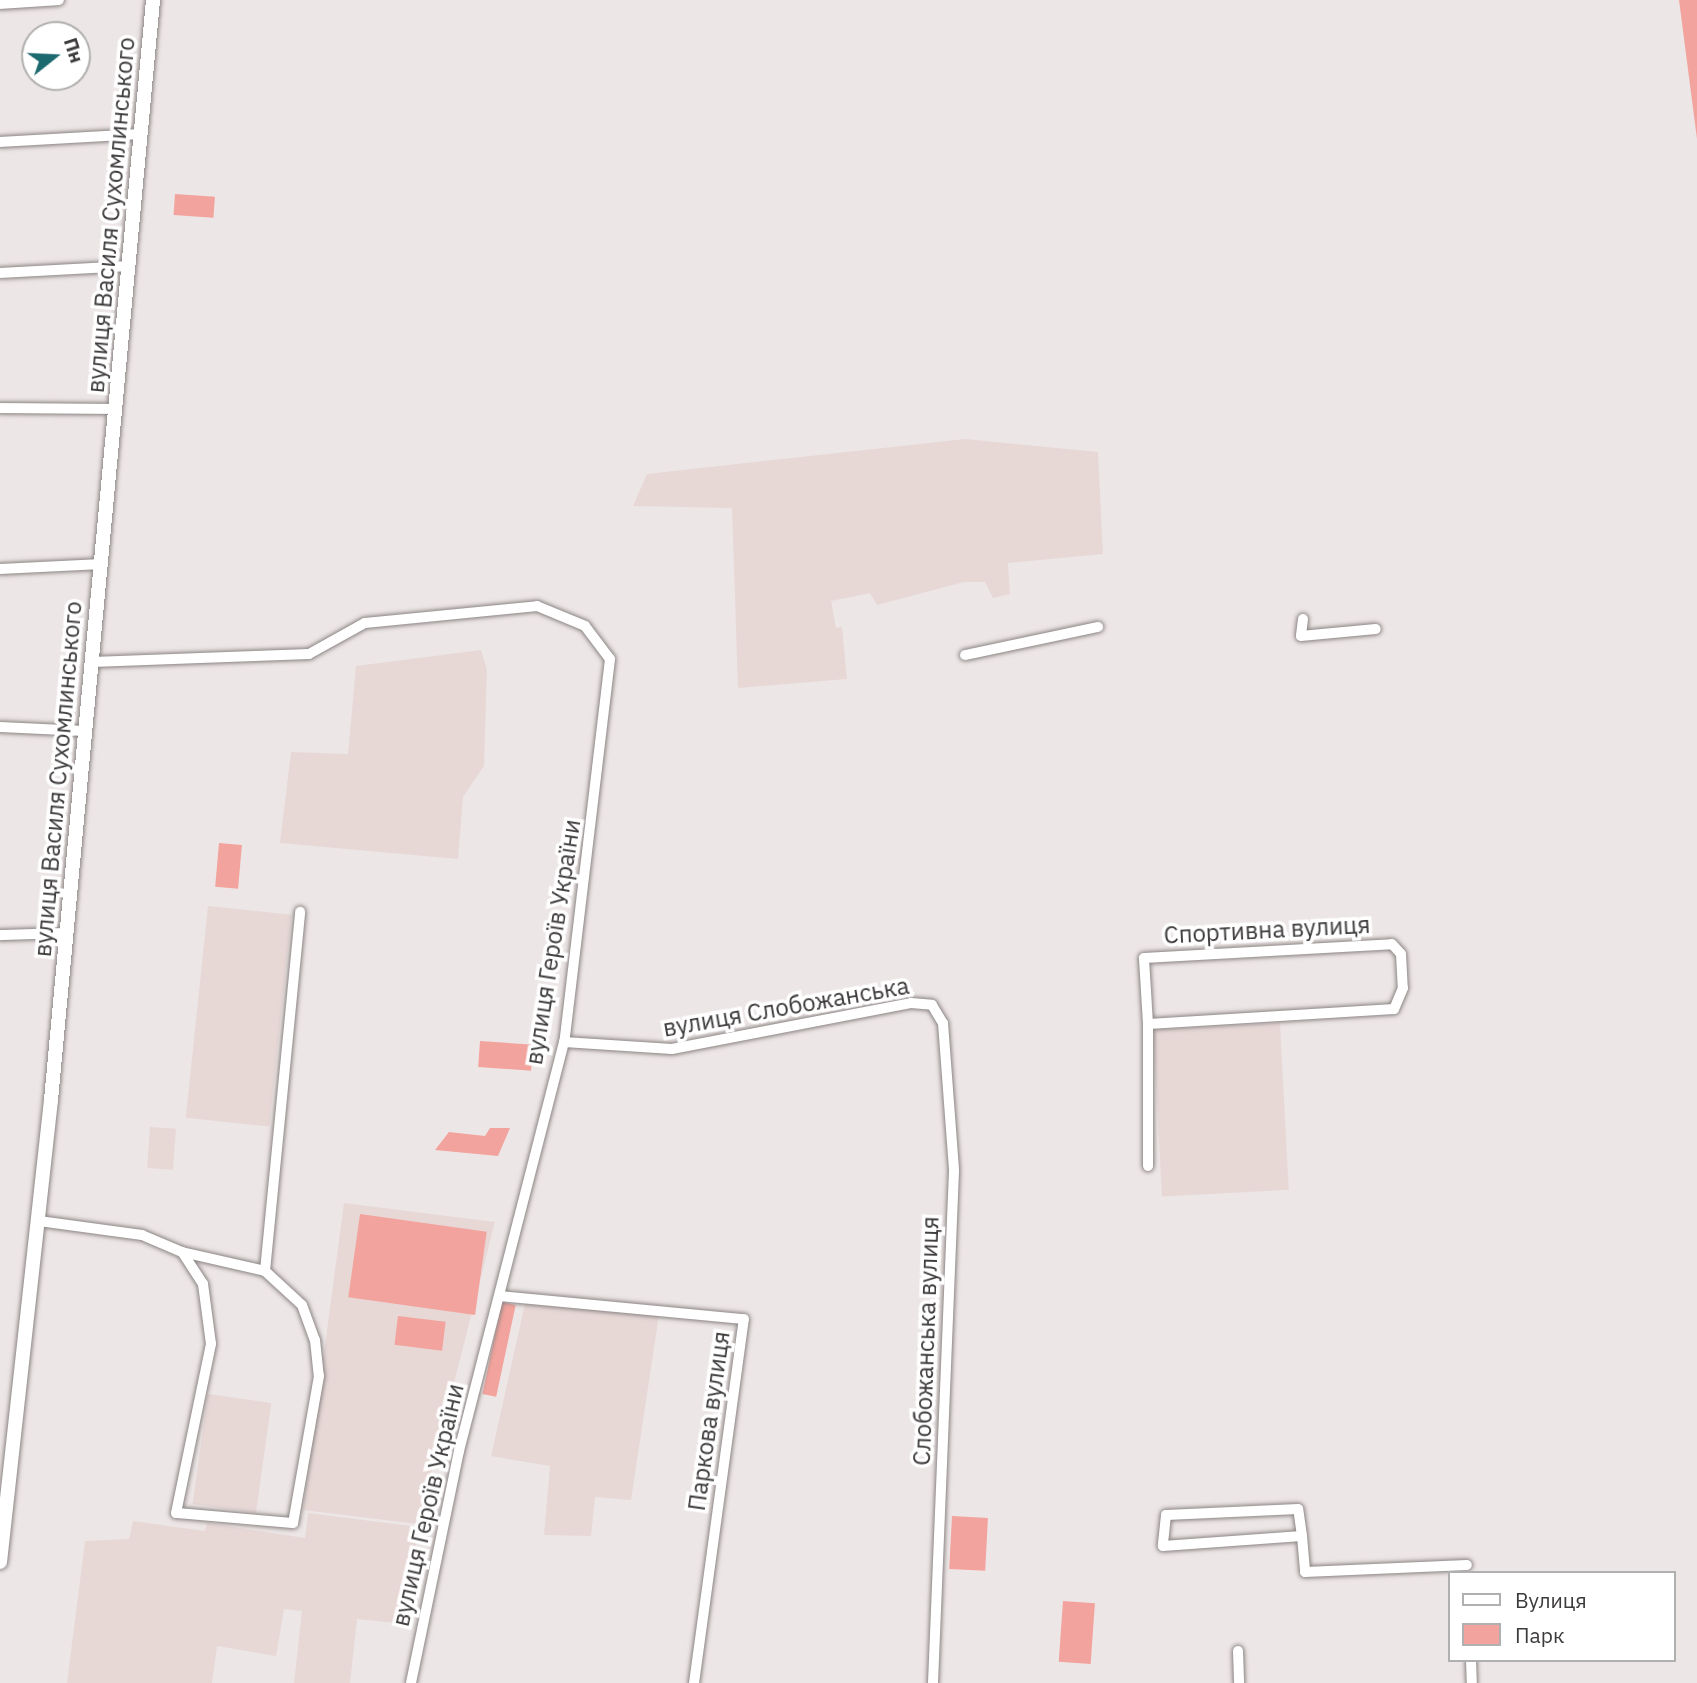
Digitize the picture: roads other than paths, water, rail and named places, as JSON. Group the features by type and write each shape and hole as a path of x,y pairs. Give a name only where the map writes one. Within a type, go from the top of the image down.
{"main road":[{"name":"вулиця Василя Сухомлинського","path":"0,1562 39,1221 153,0"}],"street":[{"path":"0,4 59,0"},
{"path":"0,142 140,134"},
{"path":"0,273 129,267"},
{"path":"0,408 116,409"},
{"path":"0,569 102,564"},
{"name":"вулиця Героїв України","path":"92,662 309,654 365,623 537,606 562,612 595,635 612,676 564,1042 499,1296 411,1683"},
{"path":"1303,619 1301,636 1376,629"},
{"path":"965,654 1098,627"},
{"path":"0,727 85,731"},
{"path":"265,1271 300,912"},
{"path":"0,935 66,933"},
{"name":"Спортивна вулиця","path":"1147,1024 1394,1009 1403,988 1401,954 1392,944 1144,958 1148,1166"},
{"name":"вулиця Слобожанська","path":"564,1042 672,1049 911,1003 932,1005"},
{"name":"Слобожанська вулиця","path":"932,1005 943,1023 954,1171 933,1683"},
{"path":"39,1221 142,1235 182,1252 265,1271 302,1305 315,1340 319,1376 296,1516 284,1526 176,1513 211,1357 211,1316 195,1272 182,1252"},
{"path":"195,1272 205,1258"},
{"name":"Паркова вулиця","path":"499,1296 744,1319 694,1683"},
{"path":"1302,1536 1163,1546 1166,1515 1298,1509 1302,1536 1305,1572 1467,1565"},
{"path":"1238,1651 1239,1683"},
{"path":"1471,1662 1472,1683"}]}
